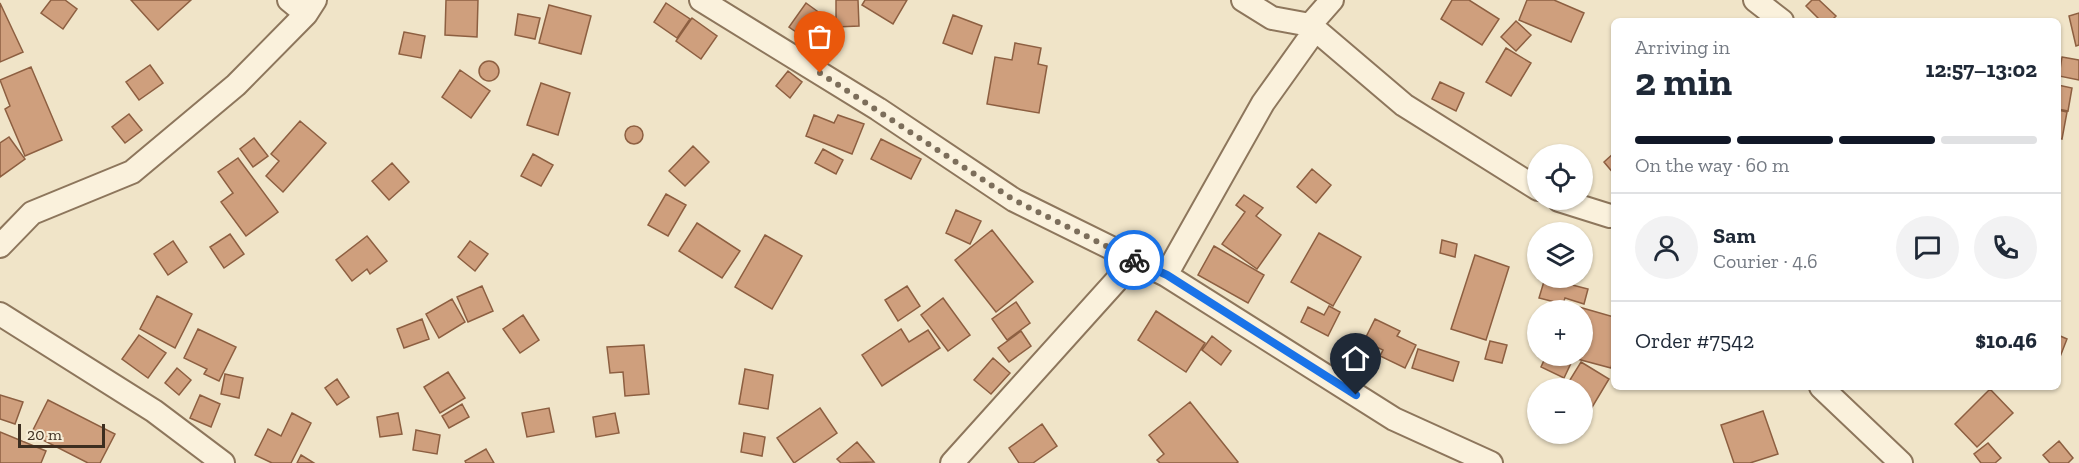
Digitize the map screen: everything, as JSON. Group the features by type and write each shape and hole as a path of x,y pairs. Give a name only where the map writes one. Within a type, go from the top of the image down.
{"street":[{"path":"701,0 878,109 1014,200 1167,275 1394,419 1491,463"},
{"path":"1243,0 1272,18 1310,26 1404,105 1527,182"},
{"path":"1310,26 1332,0"},
{"path":"1755,0 1778,18"},
{"path":"0,246 32,213 132,172 236,85 303,5"},
{"path":"1167,275 1263,103 1313,33 1310,26"},
{"path":"1591,210 1610,216"},
{"path":"952,463 1135,260"},
{"path":"0,314 154,411 223,463"},
{"path":"1824,390 1901,463"}],"building":[{"path":"51,0 65,0 77,9 63,29 41,13"},
{"path":"131,0 191,0 158,30"},
{"path":"446,0 478,0 477,37 445,35"},
{"path":"836,0 858,0 859,26 836,27"},
{"path":"865,0 907,0 893,24 862,5"},
{"path":"1452,0 1469,0 1499,19 1482,45 1441,19"},
{"path":"1527,0 1554,0 1584,13 1571,42 1519,20"},
{"path":"1812,0 1819,0 1836,16 1818,18 1806,6"},
{"path":"0,3 23,52 0,62"},
{"path":"666,3 690,19 677,38 654,22"},
{"path":"806,3 832,22 816,46 789,27"},
{"path":"549,5 591,16 581,54 539,43"},
{"path":"2079,13 2079,45 2076,46 2069,16"},
{"path":"518,14 540,18 535,39 515,35"},
{"path":"953,15 982,26 972,54 943,43"},
{"path":"692,18 717,36 701,59 676,41"},
{"path":"1516,21 1531,35 1516,51 1501,37"},
{"path":"404,32 425,36 421,58 399,54"},
{"path":"1015,43 1041,48 1038,64 1047,66 1039,113 987,104 995,57 1012,60"},
{"path":"1506,48 1531,63 1511,96 1486,82"},
{"path":"2062,57 2079,60 2079,80 2061,76"},
{"path":"489,61 496,64 499,71 496,78 489,81 482,78 479,71 482,64"},
{"path":"150,65 163,83 139,100 126,82"},
{"path":"31,67 62,140 25,156 5,109 10,106 0,80"},
{"path":"460,70 490,91 471,118 442,97"},
{"path":"788,71 802,82 790,98 776,86"},
{"path":"1440,82 1464,93 1456,111 1432,99"},
{"path":"541,83 570,93 558,135 527,125"},
{"path":"2061,86 2072,88 2068,111 2061,110"},
{"path":"2061,111 2067,112 2061,139"},
{"path":"129,114 142,130 125,143 112,127"},
{"path":"814,115 834,123 838,115 864,124 852,154 806,136"},
{"path":"300,121 326,143 283,192 266,176 279,161 271,154"},
{"path":"630,126 638,126 643,131 641,142 630,144 625,139 625,131"},
{"path":"9,137 25,159 0,177 0,143"},
{"path":"254,138 268,156 253,167 240,149"},
{"path":"881,139 921,159 911,179 871,159"},
{"path":"693,146 709,162 685,186 669,171"},
{"path":"823,149 843,160 836,174 815,163"},
{"path":"533,154 553,165 541,186 521,176"},
{"path":"1611,156 1611,170 1604,162"},
{"path":"238,158 278,212 246,236 221,202 233,193 218,172"},
{"path":"392,163 409,182 389,200 372,181"},
{"path":"1312,169 1331,185 1316,203 1297,187"},
{"path":"666,194 686,205 668,236 648,225"},
{"path":"1244,195 1263,208 1256,216 1281,235 1257,269 1222,244 1245,212 1236,205"},
{"path":"956,210 981,221 970,244 946,233"},
{"path":"697,223 740,251 722,278 679,251"},
{"path":"992,230 1033,282 996,312 955,260"},
{"path":"1319,233 1361,257 1333,306 1291,282"},
{"path":"230,234 244,254 224,268 210,247"},
{"path":"765,235 802,256 772,309 735,287"},
{"path":"367,236 387,261 370,274 367,269 352,281 336,260"},
{"path":"1442,240 1457,244 1455,257 1440,253"},
{"path":"173,241 187,262 168,275 154,254"},
{"path":"470,241 488,254 475,271 458,257"},
{"path":"1214,246 1264,275 1248,303 1198,275"},
{"path":"1475,255 1509,267 1486,340 1451,329"},
{"path":"482,286 493,311 468,322 457,297"},
{"path":"907,286 920,306 898,321 885,300"},
{"path":"1542,288 1588,289 1585,300 1539,298"},
{"path":"157,296 192,314 175,348 140,329"},
{"path":"943,298 970,335 948,351 921,315"},
{"path":"452,299 465,322 439,338 426,314"},
{"path":"1016,302 1030,323 1007,340 992,319"},
{"path":"1329,306 1340,312 1328,336 1301,322 1308,307 1324,315"},
{"path":"1156,311 1205,343 1186,372 1138,340"},
{"path":"1593,311 1611,316 1611,368 1593,363"},
{"path":"523,315 539,340 520,353 503,329"},
{"path":"422,319 429,339 404,348 397,329"},
{"path":"1375,319 1400,331 1397,336 1416,345 1405,368 1380,356 1383,350 1364,341"},
{"path":"198,329 236,347 219,381 204,374 207,369 184,358"},
{"path":"901,329 909,342 928,330 940,348 882,386 862,355"},
{"path":"1021,331 1031,346 1009,362 998,348"},
{"path":"139,335 166,353 148,378 122,359"},
{"path":"1212,336 1231,351 1221,365 1202,350"},
{"path":"2061,336 2067,339 2061,354"},
{"path":"1490,341 1507,345 1502,363 1485,359"},
{"path":"644,345 649,394 625,396 623,372 610,373 607,347"},
{"path":"1418,349 1459,362 1453,381 1412,368"},
{"path":"993,358 1010,373 991,394 974,380"},
{"path":"1541,366 1570,366 1564,378"},
{"path":"1579,366 1588,366 1609,379 1593,406 1593,378 1571,378"},
{"path":"177,368 191,380 179,395 165,383"},
{"path":"745,369 773,375 768,409 739,404"},
{"path":"448,372 465,398 440,413 424,387"},
{"path":"225,374 243,378 239,398 221,394"},
{"path":"337,379 349,397 337,405 325,388"},
{"path":"1989,390 2013,413 1977,447 1955,424"},
{"path":"0,395 23,402 15,424 0,419"},
{"path":"200,395 220,404 211,427 190,418"},
{"path":"48,400 115,434 100,463 88,463 31,434"},
{"path":"1190,402 1238,462 1160,463 1157,460 1164,454 1149,435"},
{"path":"462,404 469,417 449,428 442,416"},
{"path":"549,408 554,432 527,437 522,413"},
{"path":"820,408 837,433 794,463 777,438"},
{"path":"1763,411 1778,454 1750,463 1734,463 1721,425"},
{"path":"292,413 311,423 291,463 272,463 255,455 268,429 281,436"},
{"path":"398,413 402,434 380,437 377,417"},
{"path":"615,413 619,433 596,437 593,417"},
{"path":"1042,424 1057,446 1033,463 1019,463 1009,448"},
{"path":"416,430 440,435 437,454 413,450"},
{"path":"0,432 46,451 41,463 0,463"},
{"path":"744,433 765,437 762,456 741,452"},
{"path":"2059,441 2073,458 2068,463 2050,463 2043,455"},
{"path":"857,442 874,462 841,463 837,459"},
{"path":"1988,443 2001,458 1995,463 1981,463 1974,454"},
{"path":"486,449 494,463 466,463 465,461"},
{"path":"301,455 314,463 297,463"}],"way so far":[{"path":"820,73 1014,200 1134,260"}],"route":[{"path":"1134,260 1167,275 1356,395"}]}
